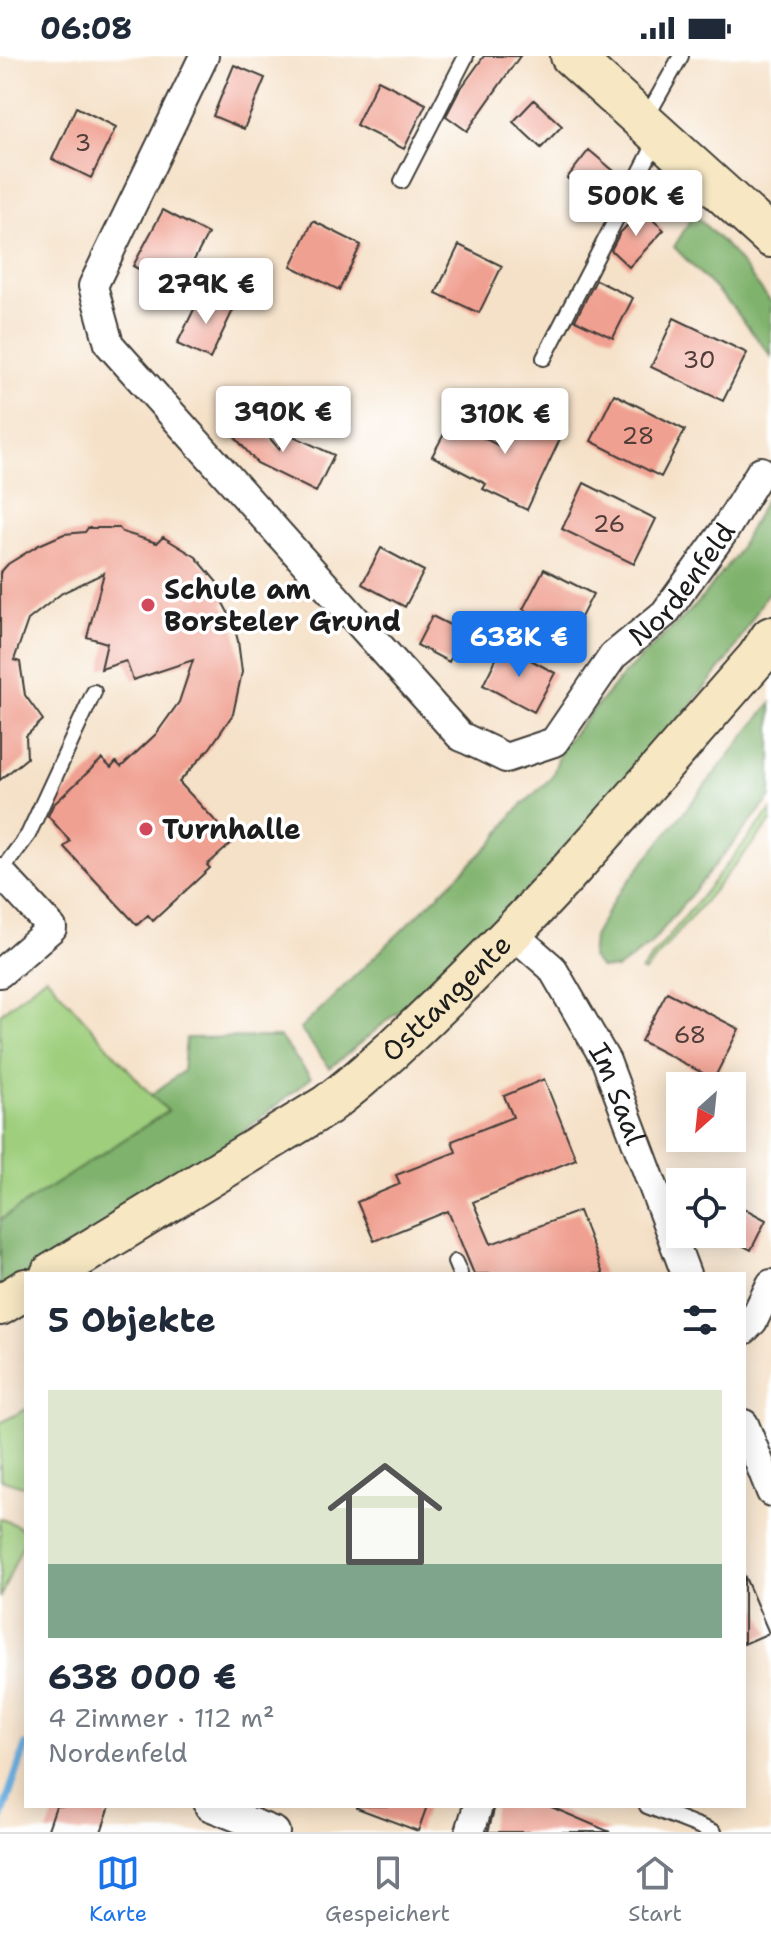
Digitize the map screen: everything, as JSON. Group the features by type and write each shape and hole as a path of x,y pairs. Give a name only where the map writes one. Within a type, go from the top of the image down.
{"main road":[{"path":"571,56 771,237"},
{"name":"Osttangente","path":"54,1272 327,1105 410,1035 513,934 757,658 771,637"},
{"path":"0,1305 24,1290"}],"street":[{"name":"Nordenfeld","path":"204,56 93,286 109,344 460,736 506,758 554,742 613,656 665,613 723,533 761,471"},
{"path":"0,872 52,928 0,973"},
{"name":"Im Saal","path":"513,934 552,968 606,1061 685,1272"},
{"path":"746,1328 753,1321 771,1284"},
{"path":"746,1429 771,1492"},
{"path":"214,1808 275,1832"},
{"path":"470,1832 477,1808"}],"lane":[{"path":"402,181 466,56"},
{"path":"544,358 652,129 681,56"},
{"path":"0,872 28,835 94,692"},
{"path":"652,1808 714,1832"}],"green space":[{"path":"694,214 731,251 771,302 771,356 730,304 674,247"},
{"path":"771,489 771,587 729,658 611,802 471,951 330,1068 300,1029 495,840 513,814 552,777 562,747 623,675 696,605 734,558"},
{"path":"771,703 771,797 650,945 617,969 600,968 591,958 593,937 615,898"},
{"path":"771,810 771,822 645,972 641,971"},
{"path":"46,976 168,1111 0,1220 0,1014"},
{"path":"280,1037 311,1078 208,1159 36,1272 24,1272 24,1280 0,1296 0,1220 168,1111 151,1095 183,1071 186,1038"},
{"path":"24,1410 24,1486 0,1479 0,1423"},
{"path":"0,1518 24,1529 24,1542 0,1598"}],"building":[{"path":"484,56 520,56 467,131 446,116"},
{"path":"234,65 265,78 244,129 213,116"},
{"path":"378,80 426,104 404,149 356,125"},
{"path":"534,100 562,126 541,148 513,122"},
{"path":"76,107 116,127 91,178 52,159"},
{"path":"589,150 615,172 593,199 567,178"},
{"path":"163,210 208,234 178,290 133,266"},
{"path":"642,210 664,230 629,267 611,250 620,233"},
{"path":"313,221 361,245 339,290 291,266"},
{"path":"459,245 502,266 479,313 436,293"},
{"path":"596,280 633,298 613,338 575,320"},
{"path":"202,293 234,308 210,359 177,344"},
{"path":"674,318 747,353 723,401 651,367"},
{"path":"614,394 685,430 661,477 591,441"},
{"path":"522,406 566,426 527,510 483,489 486,484 432,456 451,421 503,448"},
{"path":"247,412 279,449 287,433 334,455 316,492 257,463 228,429"},
{"path":"584,483 656,519 634,564 562,529"},
{"path":"88,528 119,528 122,532 157,543 163,537 196,557 230,598 223,603 233,622 242,672 233,714 210,748 179,782 234,841 153,921 148,915 137,925 64,847 70,841 48,816 53,805 102,759 111,768 116,762 121,767 156,734 179,702 193,660 133,680 126,661 101,669 107,643 87,637 104,573 62,593 28,620 14,660 20,662 25,695 43,720 26,736 27,758 0,780 0,573 8,564 39,545 64,534 85,532"},
{"path":"381,548 424,571 405,607 362,584"},
{"path":"544,569 593,594 572,635 523,609"},
{"path":"432,616 464,632 449,662 417,645"},
{"path":"503,645 555,673 534,712 483,685"},
{"path":"667,992 739,1029 718,1072 701,1072 641,1041"},
{"path":"544,1079 576,1159 473,1202 491,1244 579,1211 602,1272 473,1272 448,1211 374,1241 357,1202 400,1184 396,1175 456,1152 452,1141 513,1117 504,1096"},
{"path":"746,1209 766,1220 751,1250 746,1247"},
{"path":"746,1580 769,1633 746,1643"},
{"path":"55,1808 109,1808 101,1832 47,1832"},
{"path":"357,1808 426,1808 418,1831"},
{"path":"494,1808 554,1808 610,1832 488,1832"}],"waterway":[{"path":"0,1821 24,1751"}],"place":[{"name":"Schule am Borsteler Grund","path":"148,605"},
{"name":"Turnhalle","path":"146,829"}]}
